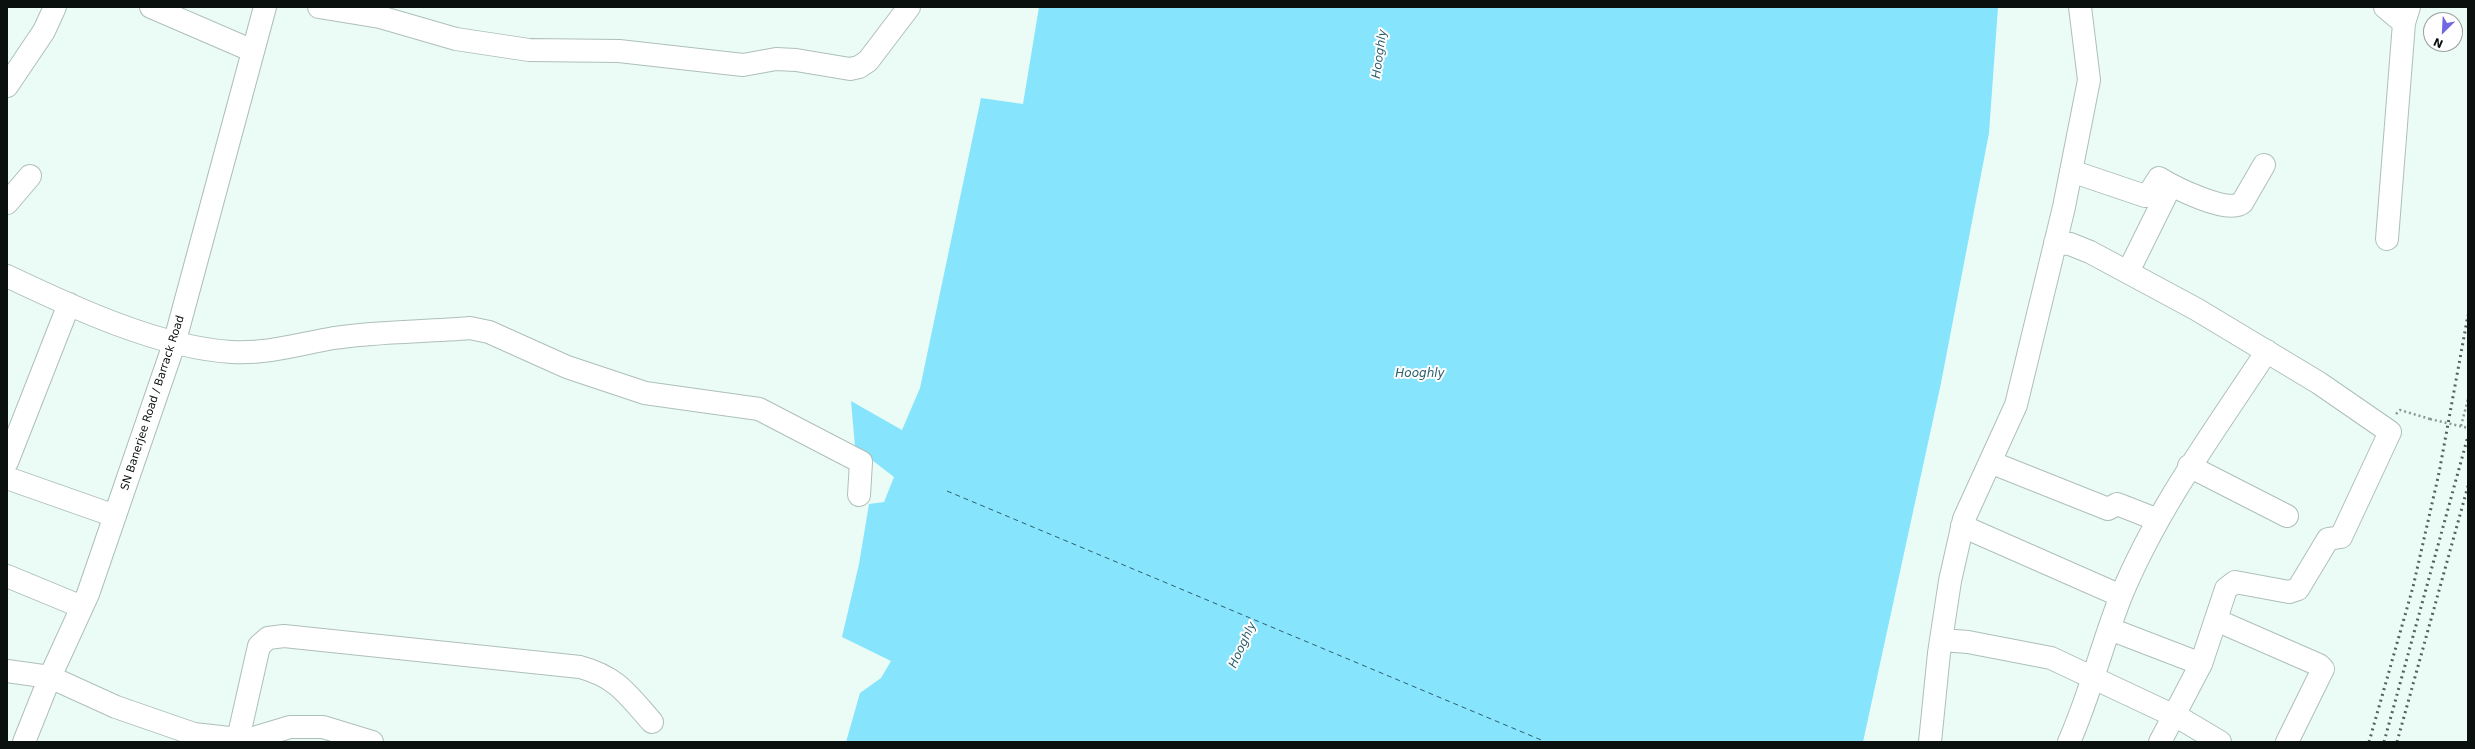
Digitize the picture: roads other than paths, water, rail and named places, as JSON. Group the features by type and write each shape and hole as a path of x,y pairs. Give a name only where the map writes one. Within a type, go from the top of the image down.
{"street":[{"path":"7,86 44,31 55,7"},
{"path":"151,7 253,51"},
{"name":"SN Banerjee Road / Barrack Road","path":"24,742 50,677 82,607 174,344 265,7"},
{"path":"319,7 380,17 456,39 529,50 619,51 743,64 776,59 796,60 850,69 859,67 868,61 910,7"},
{"path":"1930,742 1939,654 1950,581 1962,526 2016,405 2071,171 2089,80 2080,7"},
{"path":"2385,7 2407,15 2387,239"},
{"path":"2071,171 2145,196 2148,195 2157,178 2199,199 2239,205 2264,165"},
{"path":"7,203 30,176"},
{"path":"2128,272 2171,185"},
{"path":"2055,243 2070,244 2128,272 2267,351 2388,429 2388,437 2341,536 2328,539 2298,590 2289,592 2235,582 2226,589 2201,664 2160,742"},
{"path":"7,276 69,304 174,344 232,352 285,350 334,338 470,328 489,332 567,367 645,393 759,409 861,462 859,495"},
{"path":"7,462 69,304"},
{"path":"2070,742 2121,596 2158,520 2189,466 2267,351"},
{"path":"1990,462 2108,509 2117,504 2158,520"},
{"path":"2189,466 2287,516"},
{"path":"7,478 115,516"},
{"path":"1962,526 2121,596"},
{"path":"7,576 82,607"},
{"path":"2216,620 2319,665 2323,669 2287,742"},
{"path":"2110,629 2201,664"},
{"path":"238,739 259,646 268,638 284,636 580,667 599,672 619,684 652,722"},
{"path":"1942,640 1968,642 2051,658 2092,676 2174,716 2220,742"},
{"path":"7,671 50,677 116,707 194,734 247,740 290,727 323,727 372,742"}],"water":[{"name":"Hooghly","path":"1039,7 1998,7 1989,133 1941,383 1863,742 846,742 860,693 881,678 891,661 842,637 859,564 869,504 884,502 894,477 855,447 851,401 902,430 920,388 981,98 1023,104"}],"railway":[{"path":"2369,742 2413,587 2439,473 2468,315"},
{"path":"2384,742 2468,436"},
{"path":"2397,742 2468,486"}]}
